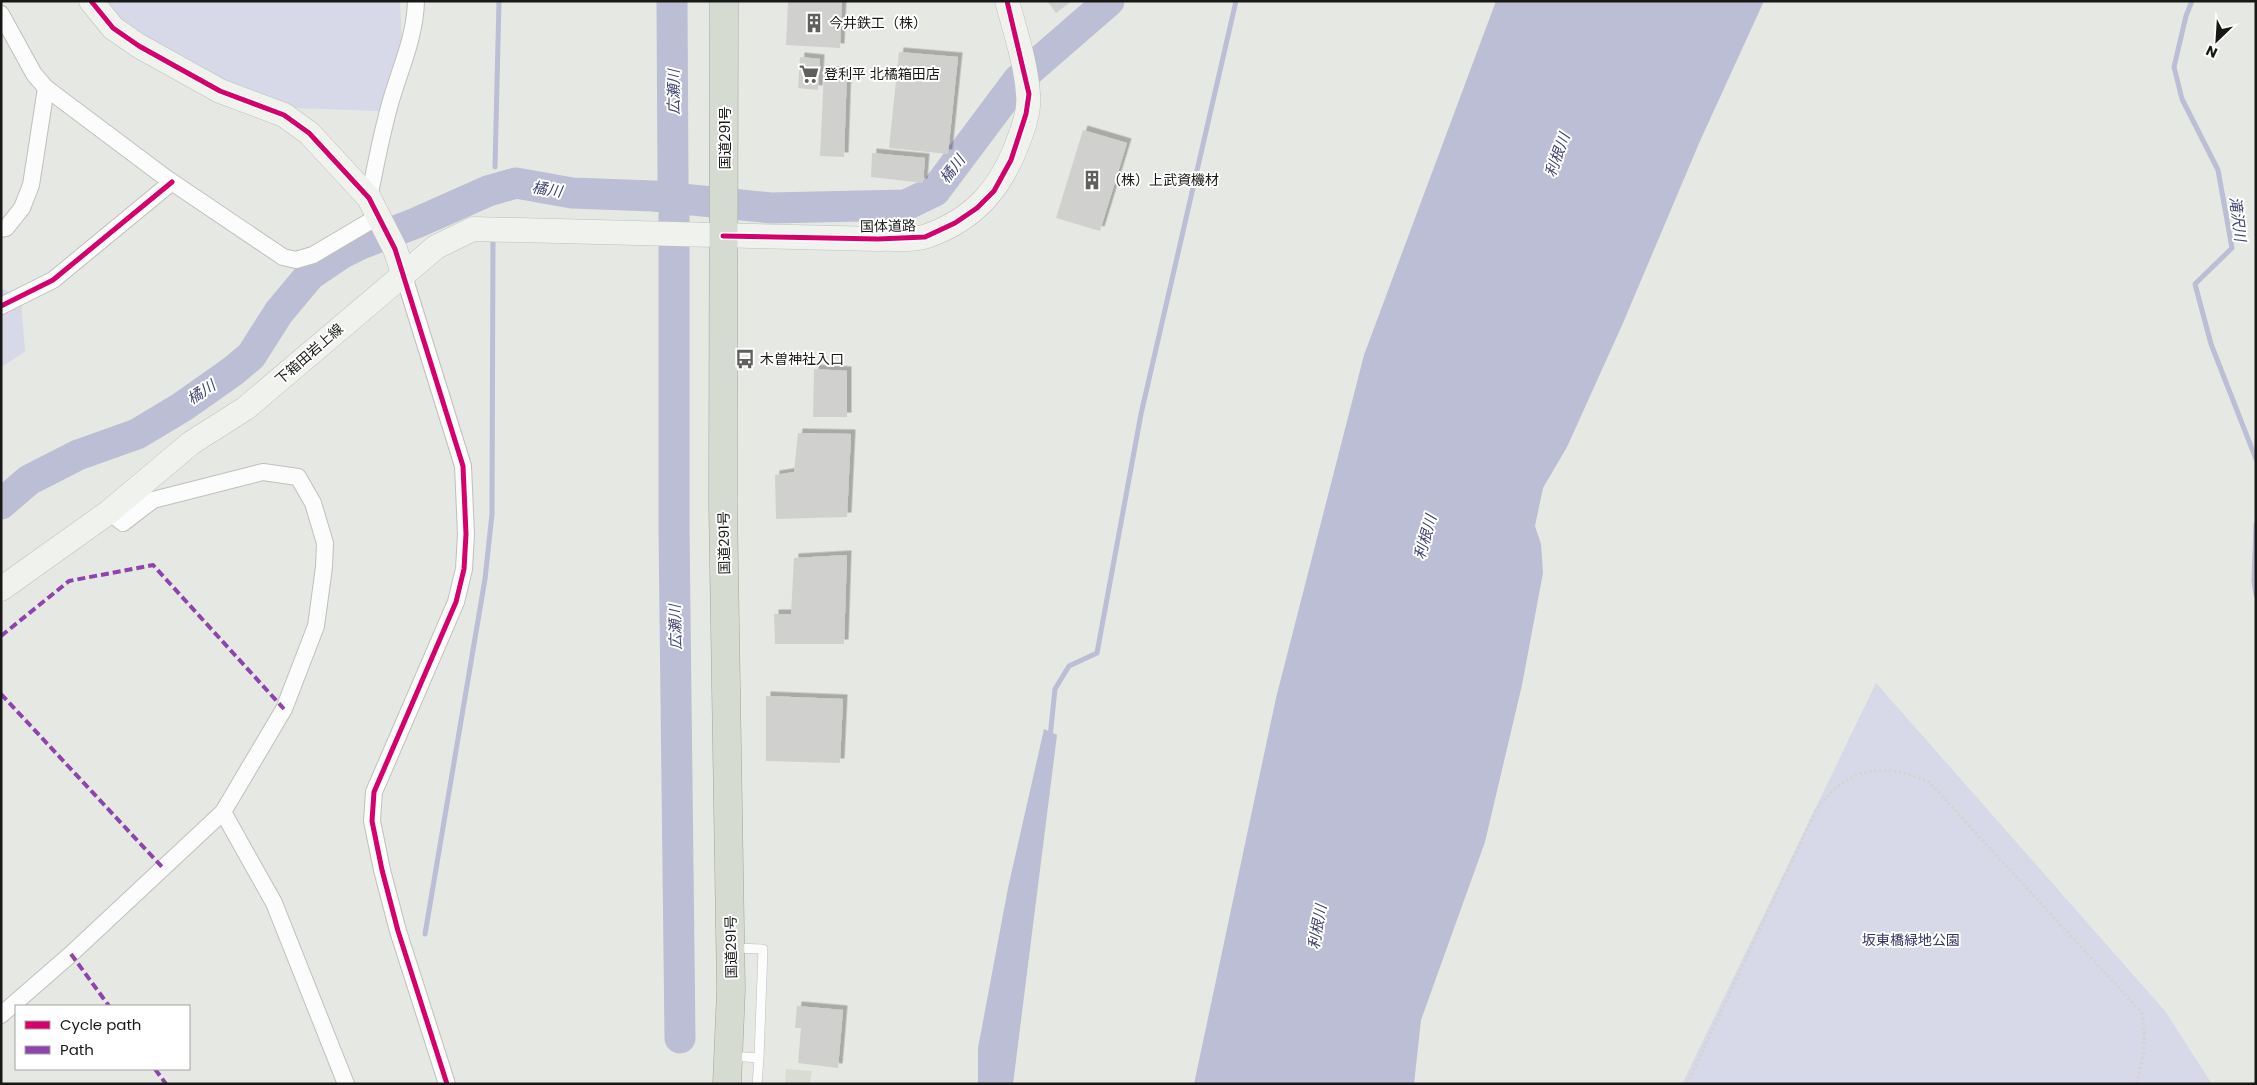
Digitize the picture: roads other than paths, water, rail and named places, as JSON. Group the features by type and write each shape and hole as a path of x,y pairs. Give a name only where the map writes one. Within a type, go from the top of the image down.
{"highway":[{"name":"国道291号","path":"724,1 723,504 731,948 727,1084"}],"street":[{"path":"91,1 113,28 139,46 220,91 284,115 309,133 377,212 395,249 462,466 466,534 464,569 456,602 374,792 372,821 382,870 398,931 447,1084"},
{"path":"377,212 383,128 410,44 415,20 416,1"},
{"name":"国体道路","path":"724,225 910,238 925,237 955,223 977,208 994,191 1011,160 1022,131 1029,94 1007,1"},
{"path":"1,14 34,74 46,88 172,182 284,257 296,260 313,255 377,212"},
{"path":"1,229 6,228 22,208 32,185 46,88"},
{"path":"1,306 52,280 172,182"},
{"name":"下箱田岩上線","path":"1,589 109,512 191,443 246,408 402,273 436,247 473,228 691,234 724,225"},
{"path":"1,1015 70,954 223,812 284,709 316,626 326,543 313,503 298,477 263,472 153,500 123,523 109,512"},
{"path":"223,812 236,832 274,903 346,1084"}],"lane":[{"path":"731,948 763,950 757,1084"},
{"path":"729,1056 759,1058"}],"water":[{"name":"利根川","path":"1496,1 1764,1 1700,141 1623,323 1567,447 1543,488 1535,526 1541,544 1543,573 1522,685 1485,842 1421,1020 1414,1084 1194,1084 1276,698 1364,355"},
{"path":"1044,729 1057,735 1013,1084 978,1084 978,1048 1008,888"}],"waterway":[{"path":"495,167 499,1"},
{"name":"広瀬川","path":"672,1 673,183"},
{"name":"橘川","path":"1,504 29,480 78,455 137,434 182,407 233,371 251,356 279,312 310,275 341,254 488,191 516,183 572,193 653,196 771,208 906,205 935,191 1018,80 1109,1"},
{"path":"1050,737 1055,689 1069,666 1097,653 1141,414 1236,1"},
{"name":"滝沢川","path":"2192,1 2186,16 2174,67 2182,99 2218,170 2232,248 2195,284 2211,344 2256,459"},
{"name":"広瀬川","path":"674,215 674,528 680,1038"},
{"path":"425,934 485,579 492,514 493,235"},
{"name":"滝沢川","path":"2256,524 2254,581 2256,595"}],"place":[{"name":"今井鉄工（株）","path":"814,23"},
{"name":"登利平 北橘箱田店","path":"809,74"},
{"name":"（株）上武資機材","path":"1092,180"},
{"name":"木曽神社入口","path":"745,359"}],"park label":[{"name":"坂東橋緑地公園","path":"1911,940"}]}
